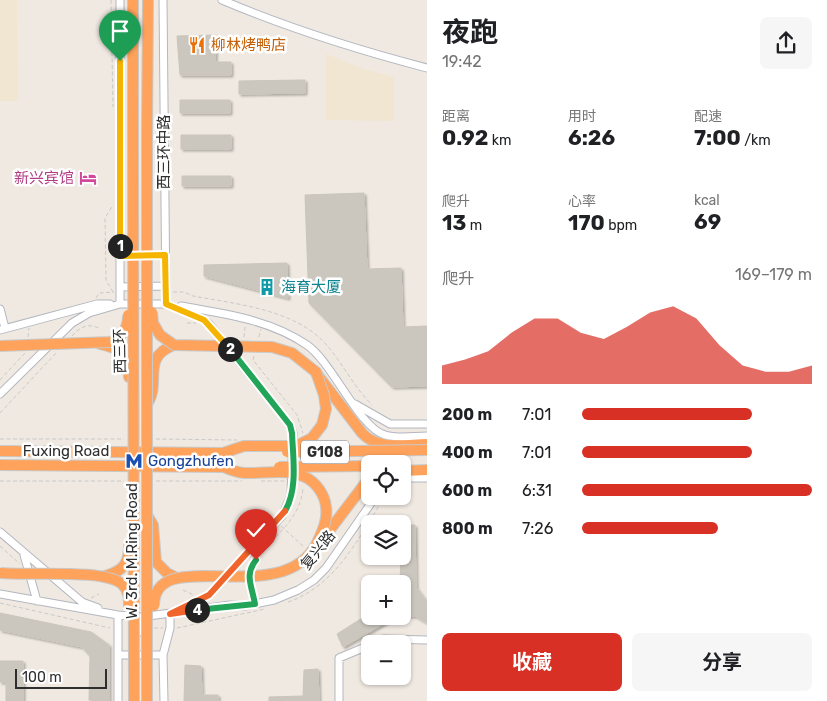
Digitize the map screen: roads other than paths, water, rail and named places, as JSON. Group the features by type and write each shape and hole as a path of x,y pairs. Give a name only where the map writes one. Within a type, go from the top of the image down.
{"highway":[{"name":"西三环","path":"132,0 135,516 141,619 134,701"},
{"name":"W. 3rd. M.Ring Road","path":"147,701 141,619 147,515 148,0"},
{"path":"0,346 20,344 99,344 116,340 127,329 128,299 134,288"},
{"path":"146,288 152,296 152,317 155,327 160,335 174,345"},
{"path":"99,344 114,348 126,356 128,361 129,388 135,406"},
{"path":"147,404 152,395 154,360 166,348 174,345 272,346 299,357 316,372 370,440 382,444 427,444"},
{"path":"223,453 244,446 296,446 312,438 322,425 326,409 324,395 316,372"},
{"path":"0,444 15,445 41,451"},
{"name":"G108","path":"223,453 427,450"},
{"name":"G108","path":"0,451 41,451"},
{"name":"Fuxing Road","path":"41,451 223,453"},
{"path":"411,466 427,465"},
{"name":"Fuxing Road","path":"0,466 223,467"},
{"path":"0,471 37,466"},
{"name":"G108","path":"223,467 361,466"},
{"path":"223,467 242,473 297,474 312,482 322,494 326,514 322,532 312,553"},
{"path":"411,471 427,470"},
{"path":"0,573 105,576 116,579 127,590 129,608 141,619 154,609 155,591 163,583 175,577 274,575 300,564 324,540 361,489"},
{"path":"147,515 153,525 156,562 167,573 175,577"},
{"path":"105,576 116,573 127,564 129,533 135,516"}],"street":[{"path":"120,0 120,304"},
{"name":"西三环中路","path":"163,0 166,304"},
{"path":"222,0 262,17 386,58 427,68"},
{"path":"120,256 165,255"},
{"path":"120,287 165,286"},
{"path":"0,309 2,329 97,304 166,304 256,321 286,332 316,353 367,424 379,433 394,437 427,436"},
{"path":"0,394 72,323 90,313 120,304"},
{"path":"164,701 163,655 170,628 170,614 209,595 285,511 292,490 292,433 283,414 209,324 199,317 166,304"},
{"path":"353,402 390,424 427,424"},
{"path":"411,478 427,478"},
{"name":"复兴路","path":"0,594 141,619 230,605 256,607 314,580 326,568 370,505"},
{"path":"0,532 82,602 118,615 118,701"},
{"path":"23,552 29,567 37,601"},
{"path":"141,619 141,632"},
{"path":"411,640 427,640"},
{"path":"339,701 339,658 361,648"},
{"path":"118,655 163,655"}],"place":[{"name":"柳林烤鸭店","path":"197,45"},
{"name":"新兴宾馆","path":"88,178"},
{"name":"海育大厦","path":"267,287"},
{"name":"Gongzhufen","path":"134,461"}]}
